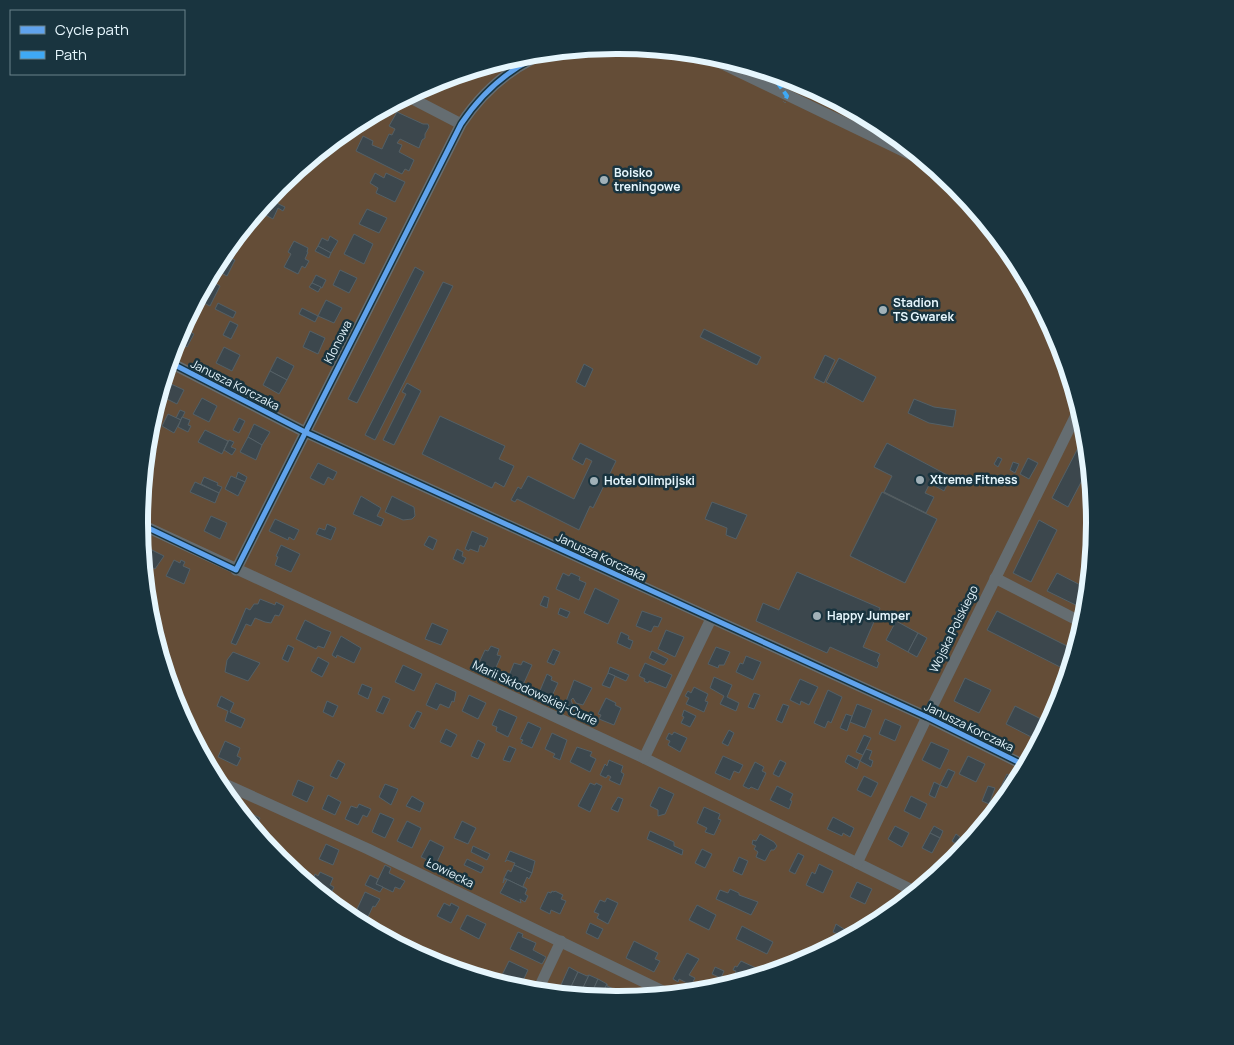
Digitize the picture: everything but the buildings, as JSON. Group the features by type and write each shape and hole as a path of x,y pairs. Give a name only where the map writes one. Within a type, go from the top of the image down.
{"street":[{"name":"Klonowa","path":"236,570 461,124 485,92 521,64"},
{"path":"733,69 900,149"},
{"path":"415,100 461,124"},
{"name":"Janusza Korczaka","path":"176,365 305,432 927,717 1019,763"},
{"name":"Wojska Polskiego","path":"857,863 994,578 1074,419"},
{"name":"Marii Skłodowskiej-Curie","path":"148,528 644,758 909,889"},
{"path":"994,578 1076,619"},
{"path":"644,758 711,618"},
{"name":"Łowiecka","path":"229,786 368,849 659,989"},
{"path":"542,985 561,941"}],"shaded area":[{"path":"586,55 648,55 708,63 738,70 796,89 824,102 877,133 902,151 926,170 969,213 1007,262 1023,288 1050,343 1061,372 1070,401 1082,461 1086,522 1085,553 1082,584 1070,644 1050,702 1037,730 1007,783 989,808 969,832 926,875 877,912 851,928 796,956 768,966 708,982 678,987 648,990 586,990 526,982 496,975 438,956 410,943 357,912 332,894 308,875 265,832 227,783 211,757 184,702 173,673 164,644 152,584 149,553 149,492 152,461 164,401 184,343 197,315 227,262 245,237 265,213 308,170 357,133 383,117 438,89 466,79 526,63 556,58"}],"marked path":[{"path":"777,82 787,96 784,102"}],"cycle path":[{"path":"148,528 236,570 461,124 492,87 524,64"},
{"path":"176,365 305,432 927,717 1019,763"}],"place":[{"name":"Boisko treningowe","path":"604,180"},
{"name":"Stadion TS Gwarek","path":"883,310"},
{"name":"Xtreme Fitness","path":"920,480"},
{"name":"Hotel Olimpijski","path":"594,481"},
{"name":"Happy Jumper","path":"817,616"}]}
